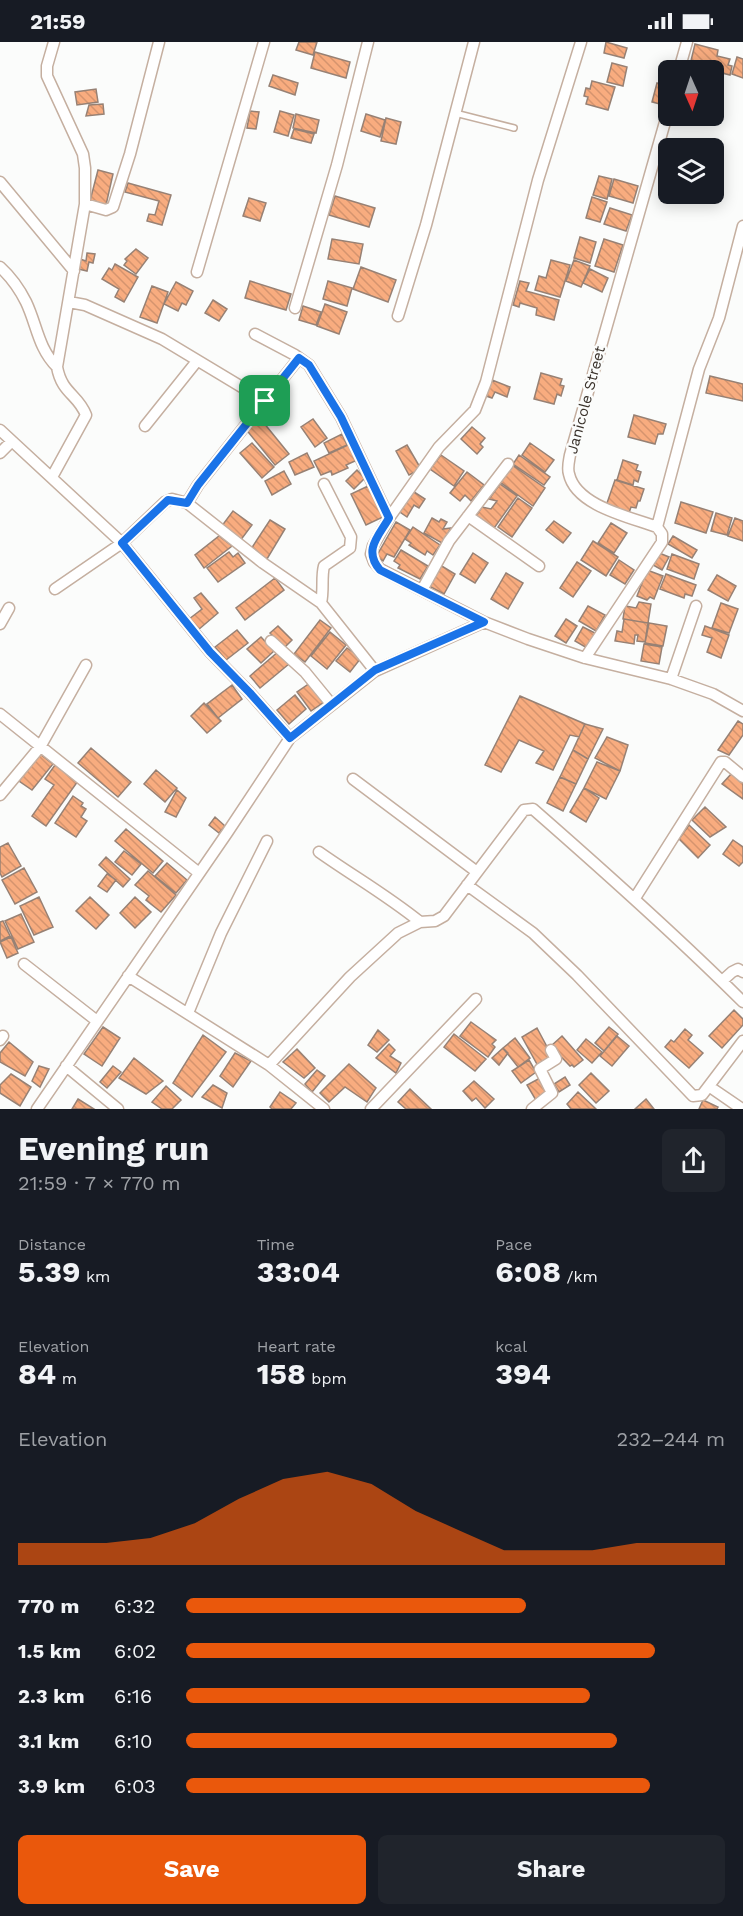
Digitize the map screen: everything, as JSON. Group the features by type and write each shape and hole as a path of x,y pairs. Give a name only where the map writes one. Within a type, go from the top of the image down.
{"street":[{"path":"52,477 86,415 83,406 65,390 59,380 57,367 85,204 85,168 83,154 47,76 47,66 54,42"},
{"path":"85,204 106,210 113,207 130,154 159,42"},
{"path":"197,272 264,42"},
{"path":"295,308 337,165 368,42"},
{"path":"398,316 426,225 474,42"},
{"path":"581,42 538,180 486,382 475,410 439,447 389,518 371,554 380,570 484,622 585,658 671,679 713,694 743,711"},
{"path":"682,60 687,42"},
{"name":"Janicole Street","path":"657,527 589,501 576,489 568,473 573,444 664,126"},
{"path":"0,182 74,271"},
{"path":"585,658 662,542 662,534 657,527 699,369 719,318 743,226"},
{"path":"0,267 12,278 26,303 46,356 57,367"},
{"path":"69,302 85,304 162,339 265,401"},
{"path":"255,334 309,365 341,417 389,518"},
{"path":"187,503 198,485 299,358"},
{"path":"145,426 197,361"},
{"path":"0,430 122,543 210,652 290,738"},
{"path":"0,453 12,441"},
{"path":"422,590 449,541 508,464"},
{"path":"321,603 324,591 324,566 350,548 351,537 324,484"},
{"path":"55,589 122,543 168,500 187,503 263,563 321,603 375,670"},
{"path":"468,516 539,566"},
{"path":"671,679 696,606"},
{"path":"0,624 9,608"},
{"path":"37,1109 290,738 375,670 484,622"},
{"path":"271,641 305,672 332,705"},
{"path":"0,795 39,747 86,665"},
{"path":"0,714 199,873"},
{"path":"635,898 721,762 725,762 743,777"},
{"path":"353,779 477,872"},
{"path":"269,1065 350,977 398,933 420,922 435,921 444,916 524,810 528,808 533,809 635,898 688,946 743,1002"},
{"path":"188,1013 221,933 267,841"},
{"path":"320,852 396,903 420,922"},
{"path":"467,885 533,933 577,975 693,1096 702,1095 710,1087 743,1041"},
{"path":"24,964 97,1021"},
{"path":"722,981 738,969 743,972"},
{"path":"128,976 269,1065 324,1109"},
{"path":"371,1109 476,999"},
{"path":"532,1109 552,1093 540,1069 556,1059 551,1050"},
{"path":"66,1066 118,1109"},
{"path":"710,1087 742,1109"}],"lane":[{"path":"455,113 514,128"}],"building":[{"path":"299,42 317,42 313,55 296,50"},
{"path":"606,42 627,48 624,58 604,53"},
{"path":"695,44 718,50 717,56 730,59 728,65 732,66 730,75 724,74 724,60 691,60"},
{"path":"315,52 350,62 346,78 311,68"},
{"path":"737,57 743,59 743,78 732,74"},
{"path":"612,63 627,67 623,86 607,82"},
{"path":"273,75 298,83 295,95 269,86"},
{"path":"592,81 615,87 608,110 586,104 588,97 584,96 586,88 590,89"},
{"path":"657,83 658,83 658,104 652,102"},
{"path":"96,89 98,102 77,105 75,92"},
{"path":"103,104 104,114 86,116 89,105"},
{"path":"250,111 259,112 256,129 247,128"},
{"path":"280,111 294,115 288,136 274,132"},
{"path":"296,114 319,120 316,133 293,128"},
{"path":"366,114 385,120 380,137 361,131"},
{"path":"386,118 401,122 396,144 381,141"},
{"path":"294,129 314,134 311,143 291,138"},
{"path":"98,170 113,174 106,205 90,201"},
{"path":"599,176 612,179 607,199 593,195"},
{"path":"614,179 638,186 633,203 609,196"},
{"path":"128,183 171,195 162,225 147,221 149,214 155,215 159,201 125,192"},
{"path":"335,196 375,208 369,227 329,215"},
{"path":"592,197 607,202 600,222 586,218"},
{"path":"249,198 266,203 260,221 243,216"},
{"path":"610,208 632,215 626,231 604,224"},
{"path":"580,237 596,242 590,263 574,258"},
{"path":"332,239 363,244 359,264 328,259"},
{"path":"604,239 623,245 614,272 595,266"},
{"path":"136,249 148,258 136,274 124,265 127,261 125,259"},
{"path":"87,253 95,254 93,263 89,262 87,271 78,269 80,259 86,261"},
{"path":"551,260 570,265 560,297 535,290 539,276 546,278"},
{"path":"574,260 590,266 581,287 566,281"},
{"path":"115,264 138,277 124,302 115,297 119,289 102,279 109,268 112,270"},
{"path":"361,267 396,280 388,302 353,289"},
{"path":"590,269 608,278 602,292 583,283"},
{"path":"250,281 291,294 286,310 245,298"},
{"path":"328,281 352,288 347,306 323,299"},
{"path":"520,281 529,283 526,291 559,300 554,320 536,315 537,308 520,303 519,307 513,305"},
{"path":"176,282 193,291 186,305 182,303 178,311 164,304"},
{"path":"152,286 168,292 157,323 140,317"},
{"path":"213,300 227,309 219,321 205,313"},
{"path":"325,304 347,312 339,334 317,326"},
{"path":"303,306 321,312 316,325 299,320"},
{"path":"541,373 562,379 560,385 564,386 561,396 557,394 554,404 534,399"},
{"path":"710,376 743,384 743,401 706,393"},
{"path":"492,380 510,387 507,397 495,392 492,398 486,396"},
{"path":"634,415 666,424 663,434 658,434 655,444 628,437"},
{"path":"259,417 289,454 275,465 245,428"},
{"path":"313,419 327,438 315,447 301,427"},
{"path":"472,427 485,438 480,444 483,447 477,454 461,439"},
{"path":"342,434 347,445 329,453 324,443"},
{"path":"252,443 274,467 262,478 240,453"},
{"path":"530,443 554,460 545,472 522,455"},
{"path":"350,444 357,460 346,465 348,468 332,475 331,471 321,475 314,461"},
{"path":"407,445 421,469 409,475 396,451"},
{"path":"307,453 314,467 295,475 289,462"},
{"path":"441,455 464,471 454,486 430,469"},
{"path":"519,455 550,477 544,485 513,464"},
{"path":"623,460 638,465 636,470 641,472 638,482 634,480 633,485 617,480"},
{"path":"512,465 545,488 533,506 500,482"},
{"path":"357,470 365,478 354,489 346,481"},
{"path":"284,471 291,484 272,495 265,481"},
{"path":"467,472 484,485 471,501 465,495 460,501 450,493"},
{"path":"615,480 644,489 636,508 631,507 629,513 606,506"},
{"path":"500,484 517,496 492,531 474,519 482,507 491,509 497,501 489,499"},
{"path":"368,486 383,517 366,525 351,494"},
{"path":"411,490 425,499 419,508 414,505 407,517 397,510"},
{"path":"518,498 532,508 512,537 498,527"},
{"path":"681,502 713,512 706,533 675,523"},
{"path":"233,511 252,525 240,541 221,527"},
{"path":"716,513 732,518 727,535 711,531"},
{"path":"432,518 439,522 441,519 447,522 443,529 451,528 442,543 424,533"},
{"path":"735,518 743,521 743,541 728,536"},
{"path":"270,520 285,529 267,559 251,549"},
{"path":"554,521 571,533 563,543 546,530"},
{"path":"396,522 410,530 394,557 387,554 383,561 376,557"},
{"path":"611,523 627,533 614,553 598,543"},
{"path":"413,527 440,545 433,555 427,551 425,555 409,545 411,543 405,539"},
{"path":"219,536 232,546 204,568 195,555"},
{"path":"673,536 697,550 692,558 668,544"},
{"path":"593,541 618,557 606,576 581,560"},
{"path":"401,550 428,566 420,579 398,568 400,565 394,561"},
{"path":"229,552 233,557 238,553 245,563 218,582 207,568"},
{"path":"473,553 488,563 475,583 460,574"},
{"path":"659,553 669,557 662,570 653,565"},
{"path":"672,554 699,564 694,579 667,569"},
{"path":"619,560 634,570 625,584 610,575"},
{"path":"577,562 591,571 573,597 560,588"},
{"path":"440,565 455,574 444,594 429,586"},
{"path":"647,570 663,576 654,599 650,597 647,600 637,596"},
{"path":"506,573 523,583 508,609 491,599"},
{"path":"666,574 696,585 692,596 685,594 684,598 660,589"},
{"path":"717,575 736,586 728,601 708,590"},
{"path":"275,578 284,590 245,620 236,608"},
{"path":"201,593 218,613 198,630 189,619 202,609 194,598"},
{"path":"639,602 651,604 648,623 623,619 625,606 636,608"},
{"path":"721,603 738,609 729,633 712,628"},
{"path":"588,606 605,615 596,631 579,621"},
{"path":"566,619 577,626 566,643 555,636"},
{"path":"624,619 648,623 645,642 637,641 638,635 635,635 634,644 615,641 617,631 622,632"},
{"path":"320,620 331,628 305,662 294,654"},
{"path":"649,623 667,626 663,646 645,643"},
{"path":"278,626 292,640 284,648 270,633"},
{"path":"705,626 729,635 721,658 707,652 712,638 702,635"},
{"path":"583,627 595,633 587,648 575,641"},
{"path":"237,630 248,643 226,660 215,647"},
{"path":"330,632 346,645 327,669 311,656"},
{"path":"261,637 274,651 261,663 247,649"},
{"path":"644,644 662,647 659,664 641,661"},
{"path":"347,648 361,658 350,672 336,661"},
{"path":"279,651 289,664 260,688 250,676"},
{"path":"310,683 324,702 311,711 297,692"},
{"path":"232,685 242,699 218,718 207,704"},
{"path":"295,695 306,709 289,724 277,710"},
{"path":"520,696 585,724 579,737 570,735 553,770 536,763 544,751 519,740 501,772 485,765"},
{"path":"204,703 221,721 207,733 191,716"},
{"path":"738,721 743,724 743,735 729,755 718,750"},
{"path":"585,724 603,729 588,759 573,750"},
{"path":"607,737 628,745 620,771 595,758"},
{"path":"91,748 131,782 118,797 78,763"},
{"path":"573,750 588,759 576,784 560,777"},
{"path":"40,754 53,764 32,790 19,781"},
{"path":"597,762 620,771 606,799 584,788"},
{"path":"55,765 78,781 46,826 32,816 54,785 45,779"},
{"path":"156,770 177,788 165,802 144,784"},
{"path":"732,773 743,782 743,799 722,784"},
{"path":"560,777 576,784 563,811 547,803"},
{"path":"584,788 599,798 586,822 570,812"},
{"path":"177,790 186,798 176,817 165,812"},
{"path":"73,796 83,803 81,806 86,809 81,817 87,821 76,837 55,823"},
{"path":"705,807 726,827 710,837 692,820"},
{"path":"215,817 225,826 219,833 209,825"},
{"path":"689,825 710,845 698,858 679,839"},
{"path":"126,829 163,861 153,873 115,841"},
{"path":"733,840 743,847 743,862 739,866 723,854"},
{"path":"8,843 21,866 2,877 0,847"},
{"path":"124,851 141,864 132,875 115,862"},
{"path":"106,857 130,879 123,887 99,865"},
{"path":"167,863 187,880 176,893 155,876"},
{"path":"24,868 37,892 15,904 2,880"},
{"path":"148,871 176,895 161,912 146,900 149,896 135,885"},
{"path":"107,874 116,880 107,892 98,886"},
{"path":"39,897 53,927 34,935 20,906"},
{"path":"90,897 109,915 96,929 76,911"},
{"path":"135,897 151,912 135,928 120,913"},
{"path":"21,914 34,942 18,949 5,921"},
{"path":"3,921 10,936 0,941 0,922"},
{"path":"11,937 18,953 7,958 0,942"},
{"path":"734,1010 743,1019 743,1025 722,1048 709,1036"},
{"path":"471,1022 496,1040 492,1044 495,1047 488,1057 460,1036"},
{"path":"103,1027 120,1038 102,1066 84,1054"},
{"path":"609,1027 618,1034 604,1051 595,1043"},
{"path":"537,1028 553,1058 538,1066 522,1037"},
{"path":"685,1029 692,1035 688,1040 703,1053 689,1068 665,1047 671,1040 674,1042"},
{"path":"378,1030 389,1040 377,1052 368,1045"},
{"path":"454,1034 486,1059 475,1071 444,1047"},
{"path":"203,1035 226,1052 192,1097 173,1083"},
{"path":"562,1036 583,1060 574,1067 570,1066 551,1046"},
{"path":"617,1036 629,1046 612,1066 600,1056"},
{"path":"515,1038 530,1058 518,1067 503,1048"},
{"path":"586,1039 602,1052 592,1063 577,1050"},
{"path":"9,1042 33,1062 25,1076 0,1062 0,1053"},
{"path":"389,1044 395,1050 390,1056 401,1063 396,1073 376,1058"},
{"path":"503,1048 508,1053 499,1065 492,1058"},
{"path":"297,1049 315,1068 304,1078 283,1062"},
{"path":"235,1053 251,1061 233,1087 220,1076"},
{"path":"134,1058 163,1081 146,1094 119,1078"},
{"path":"529,1060 536,1072 521,1083 512,1071"},
{"path":"349,1064 376,1088 367,1102 345,1087 329,1102 320,1093"},
{"path":"39,1066 49,1069 40,1087 32,1081"},
{"path":"113,1066 121,1072 107,1088 100,1082"},
{"path":"317,1070 325,1076 312,1092 305,1084"},
{"path":"591,1073 609,1091 596,1103 579,1085"},
{"path":"11,1074 31,1087 20,1106 0,1093 0,1085"},
{"path":"565,1077 570,1085 559,1092 554,1084"},
{"path":"540,1078 549,1095 537,1102 527,1085"},
{"path":"474,1081 494,1099 485,1108 476,1098 472,1101 463,1091"},
{"path":"213,1085 227,1093 222,1108 202,1097"},
{"path":"166,1086 181,1100 172,1109 162,1109 152,1102"},
{"path":"410,1089 431,1109 406,1109 398,1102"},
{"path":"280,1092 296,1103 291,1109 272,1109 270,1107"},
{"path":"578,1092 596,1109 571,1109 567,1104"},
{"path":"78,1099 94,1109 72,1109"},
{"path":"646,1099 654,1109 635,1109"},
{"path":"703,1100 718,1107 717,1109 699,1109"}],"route":[{"path":"299,358 309,365 341,417 389,518 373,546 371,554 374,562 380,570 484,622 375,670 290,738 210,652 122,543 168,500 187,503 198,485 265,401 299,358"}]}
